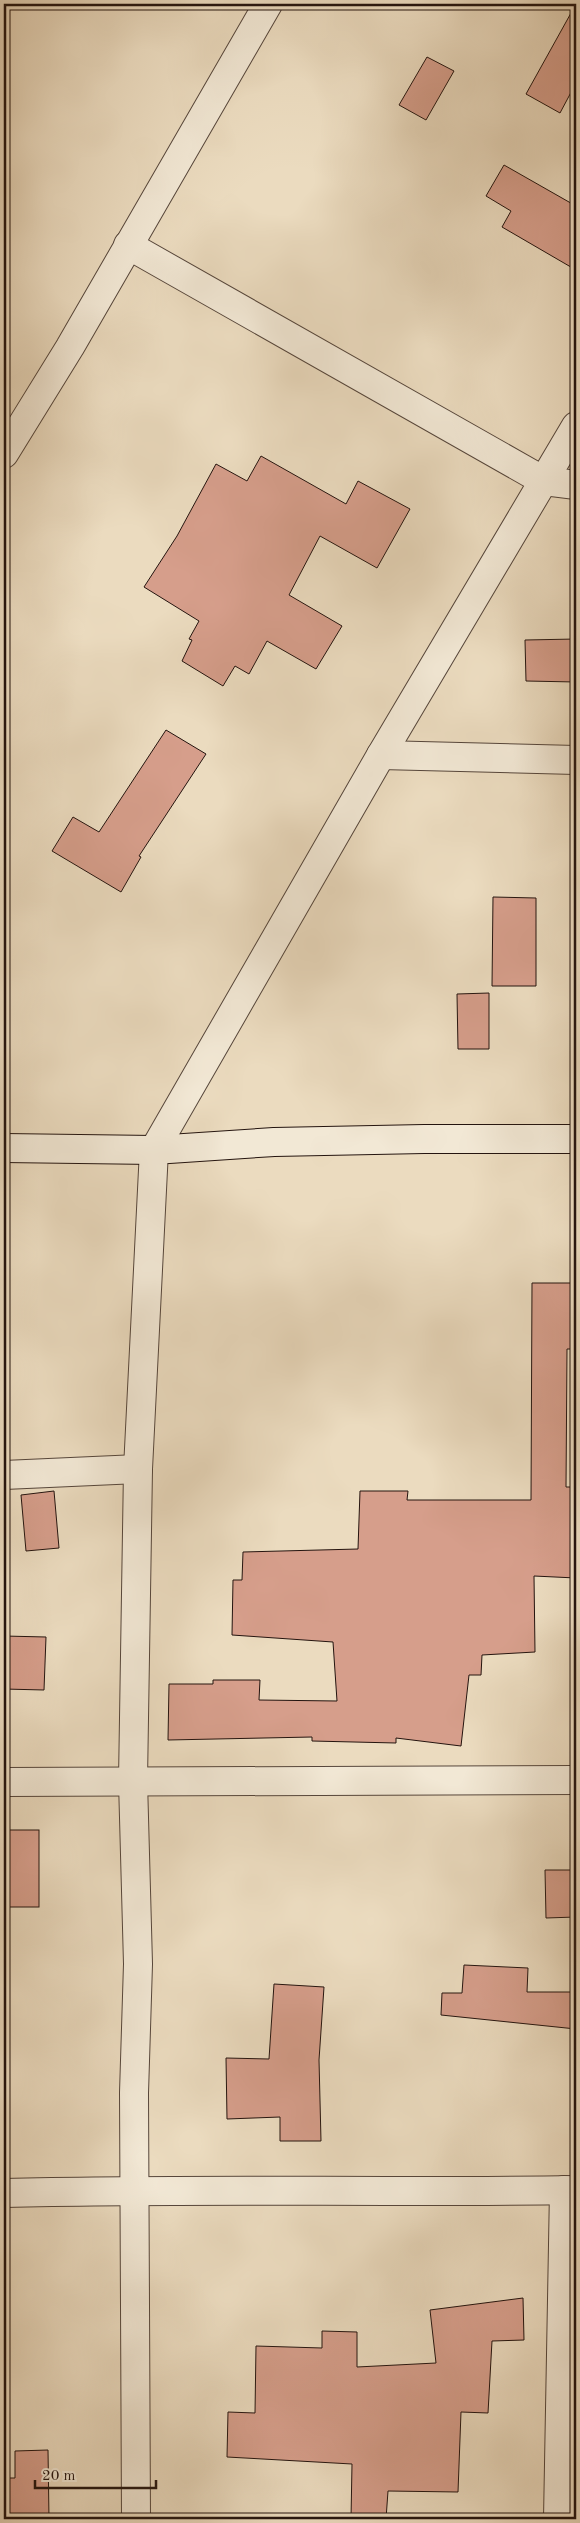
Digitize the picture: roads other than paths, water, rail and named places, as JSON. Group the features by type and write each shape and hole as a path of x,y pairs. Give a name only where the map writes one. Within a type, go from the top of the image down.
{"street":[{"path":"6,445 70,347 268,4"},
{"path":"128,245 544,481 576,485"},
{"path":"136,2519 136,2190 134,2093 138,1964 133,1781 138,1470 154,1150 381,755 576,426"},
{"path":"381,755 576,760"},
{"path":"4,1148 154,1150 274,1142 424,1139 576,1139"},
{"path":"4,1475 138,1470"},
{"path":"4,1782 576,1780"},
{"path":"4,2193 136,2190 335,2192 570,2190 558,2519"}]}
